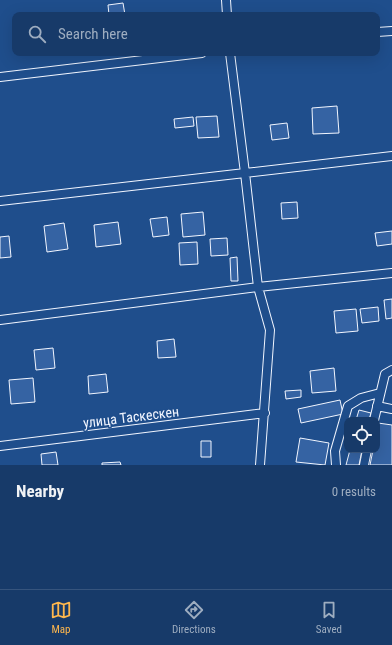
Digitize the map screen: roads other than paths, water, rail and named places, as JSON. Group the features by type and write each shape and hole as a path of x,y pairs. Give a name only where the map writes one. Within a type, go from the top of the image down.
{"street":[{"path":"226,0 227,12"},
{"path":"380,32 392,31"},
{"path":"0,77 177,56"},
{"path":"230,56 258,287 270,330 260,465"},
{"path":"0,201 392,156"},
{"path":"0,320 258,287 392,273"},
{"path":"375,417 385,374 392,370"},
{"path":"336,465 335,451 348,406 361,398 380,393"},
{"path":"377,406 392,409"},
{"name":"улица Таскескен","path":"0,446 265,413"},
{"path":"364,465 366,453"}]}
